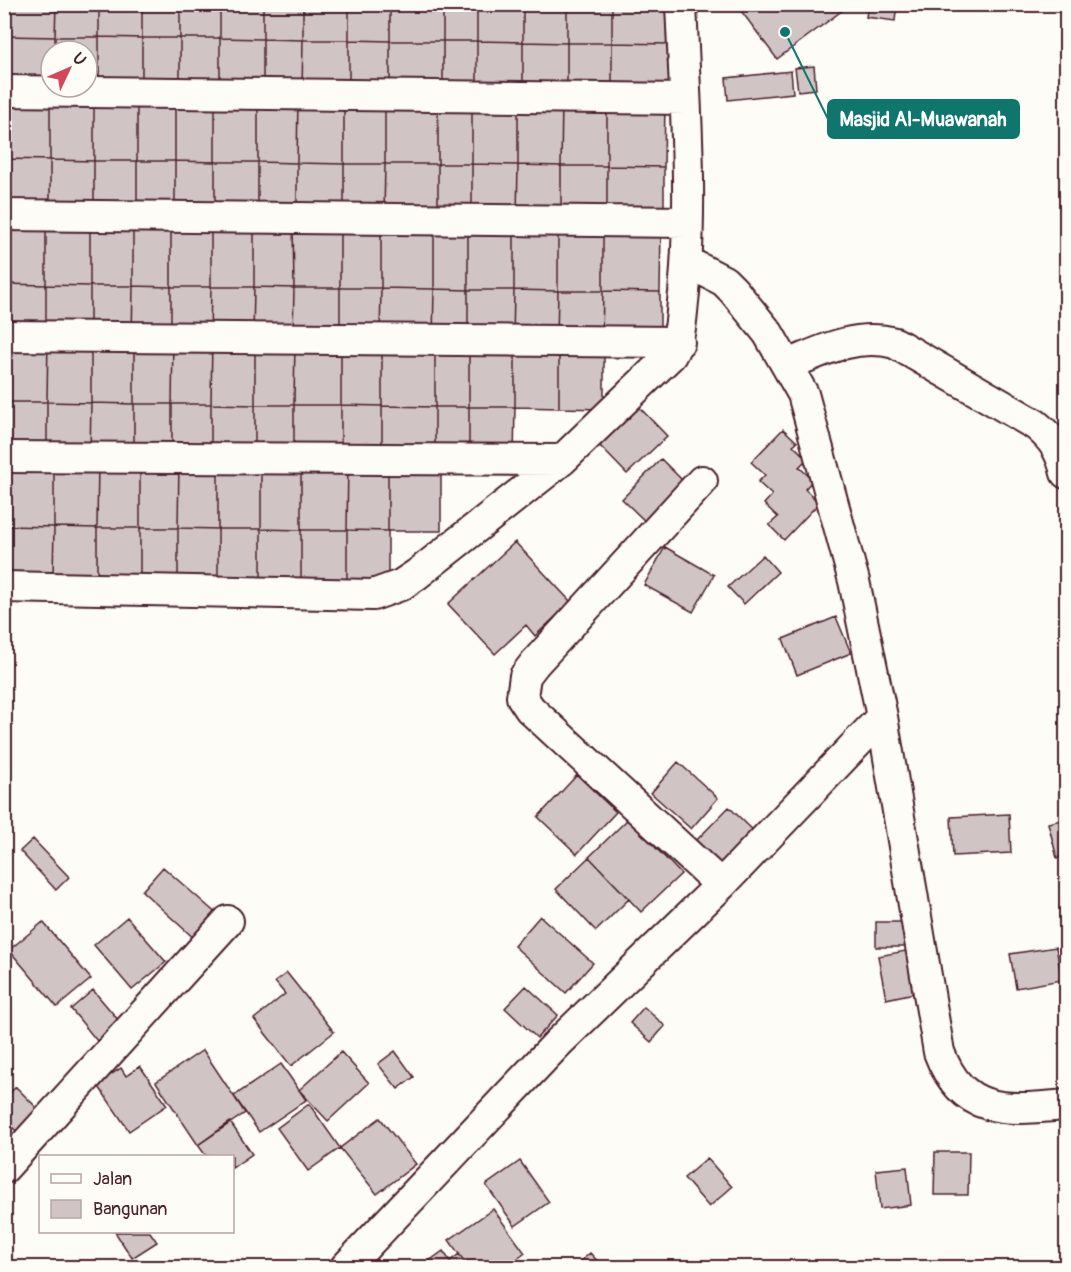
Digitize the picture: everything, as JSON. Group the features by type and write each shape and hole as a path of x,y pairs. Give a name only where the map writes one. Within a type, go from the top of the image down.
{"street":[{"path":"4,587 373,595 401,585 416,575 562,460 671,355 679,342 687,262 681,4"},
{"path":"4,91 685,99"},
{"path":"4,215 687,222"},
{"path":"687,262 724,281 733,290 768,333 788,364 803,394 854,581 882,717 939,1053 945,1069 957,1085 988,1107 1037,1108 1066,1105"},
{"path":"4,336 679,342"},
{"path":"788,364 857,339 882,339 895,343 1036,425 1050,436 1065,459"},
{"path":"4,457 562,460"},
{"path":"702,481 535,663 525,676 522,697 530,709 721,885"},
{"path":"345,1268 558,1043 721,885 882,717"},
{"path":"4,1168 228,921"}],"building":[{"path":"4,4 56,4 55,37 4,36"},
{"path":"56,4 99,4 99,37 55,37"},
{"path":"99,4 142,4 142,38 99,37"},
{"path":"142,4 180,4 180,38 142,38"},
{"path":"180,4 220,4 220,38 180,38"},
{"path":"220,4 263,4 263,39 220,38"},
{"path":"263,4 303,4 303,40 263,39"},
{"path":"303,4 349,4 349,40 303,40"},
{"path":"349,4 390,4 390,41 349,40"},
{"path":"390,4 443,4 443,41 390,41"},
{"path":"443,4 477,4 477,41 443,41"},
{"path":"477,4 523,4 523,42 477,41"},
{"path":"523,4 567,4 567,43 523,42"},
{"path":"567,4 612,4 612,43 567,43"},
{"path":"612,4 670,4 670,44 612,43"},
{"path":"736,4 851,4 777,59"},
{"path":"868,4 897,4 895,21 866,17"},
{"path":"4,36 55,37 55,39 39,39 39,86 4,86"},
{"path":"55,37 99,37 99,39 55,39"},
{"path":"99,37 142,38 142,87 99,87"},
{"path":"142,38 180,38 180,87 142,87"},
{"path":"180,38 220,38 220,88 180,87"},
{"path":"220,38 263,39 263,88 220,88"},
{"path":"263,39 303,40 302,89 263,88"},
{"path":"303,40 349,40 349,90 302,89"},
{"path":"349,40 390,41 390,90 349,90"},
{"path":"390,41 443,41 443,91 390,90"},
{"path":"443,41 477,41 477,91 443,91"},
{"path":"477,41 523,42 523,91 477,91"},
{"path":"523,42 567,43 567,92 523,91"},
{"path":"567,43 612,43 612,92 567,92"},
{"path":"612,43 670,44 670,93 612,92"},
{"path":"814,66 816,89 798,91 795,68"},
{"path":"791,71 793,93 728,100 726,78"},
{"path":"4,94 39,95 39,99 50,99 50,160 4,159"},
{"path":"99,95 137,96 137,161 94,161 94,99 99,99"},
{"path":"137,96 175,96 175,161 137,161"},
{"path":"175,96 215,97 215,162 175,161"},
{"path":"215,97 258,97 258,162 215,162"},
{"path":"258,97 298,98 297,163 258,162"},
{"path":"298,98 344,98 344,164 297,163"},
{"path":"344,98 385,99 385,164 344,164"},
{"path":"50,99 94,99 94,161 50,160"},
{"path":"385,99 438,100 438,164 385,164"},
{"path":"438,100 472,100 472,164 438,164"},
{"path":"472,100 518,100 518,165 472,164"},
{"path":"518,100 562,101 561,166 518,165"},
{"path":"562,101 607,101 607,166 561,166"},
{"path":"607,101 665,102 664,167 607,166"},
{"path":"4,159 50,160 50,209 4,209"},
{"path":"50,160 94,161 94,210 50,209"},
{"path":"94,161 137,161 137,210 94,210"},
{"path":"137,161 175,161 175,211 137,210"},
{"path":"175,161 215,162 215,211 175,211"},
{"path":"215,162 258,162 258,212 215,211"},
{"path":"258,162 297,163 297,212 258,212"},
{"path":"297,163 344,164 344,213 297,212"},
{"path":"344,164 385,164 384,213 344,213"},
{"path":"385,164 438,164 438,214 384,213"},
{"path":"438,164 472,164 472,214 438,214"},
{"path":"472,164 518,165 517,215 472,214"},
{"path":"518,165 561,166 561,215 517,215"},
{"path":"561,166 607,166 607,216 561,215"},
{"path":"607,166 664,167 664,216 607,216"},
{"path":"4,220 46,220 46,285 4,284"},
{"path":"46,220 90,221 90,286 46,285"},
{"path":"90,221 133,221 133,286 90,286"},
{"path":"133,221 171,221 171,287 133,286"},
{"path":"171,221 211,222 211,287 171,287"},
{"path":"211,222 254,222 254,287 211,287"},
{"path":"254,222 293,223 294,288 254,287"},
{"path":"293,223 340,223 340,288 294,288"},
{"path":"340,223 381,224 381,288 340,288"},
{"path":"381,224 434,224 434,289 381,288"},
{"path":"434,224 468,225 468,290 434,289"},
{"path":"468,225 514,225 514,290 468,290"},
{"path":"514,225 558,225 558,291 514,290"},
{"path":"558,225 603,226 603,291 558,291"},
{"path":"603,226 661,227 660,292 603,291"},
{"path":"4,284 46,285 46,334 4,334"},
{"path":"46,285 90,286 90,335 46,334"},
{"path":"90,286 133,286 132,335 90,335"},
{"path":"133,286 171,287 171,336 132,335"},
{"path":"171,287 211,287 210,336 171,336"},
{"path":"211,287 254,287 253,337 210,336"},
{"path":"254,287 294,288 293,337 253,337"},
{"path":"294,288 340,288 340,337 293,337"},
{"path":"340,288 381,288 380,338 340,337"},
{"path":"381,288 434,289 433,338 380,338"},
{"path":"434,289 468,290 468,339 433,338"},
{"path":"468,290 514,290 513,340 468,339"},
{"path":"514,290 558,291 557,340 513,340"},
{"path":"558,291 603,291 602,340 557,340"},
{"path":"603,291 660,292 660,341 602,340"},
{"path":"4,337 48,337 47,402 4,402"},
{"path":"48,337 91,338 91,403 47,402"},
{"path":"91,338 134,338 134,404 91,403"},
{"path":"134,338 173,339 172,404 134,404"},
{"path":"173,339 212,339 211,404 172,404"},
{"path":"212,339 255,340 255,405 211,404"},
{"path":"255,340 295,340 294,405 255,405"},
{"path":"295,340 341,340 341,405 294,405"},
{"path":"341,340 382,341 382,406 341,405"},
{"path":"382,341 435,341 435,407 382,406"},
{"path":"435,341 469,342 469,407 435,407"},
{"path":"469,342 515,343 515,407 469,407"},
{"path":"515,343 559,343 559,408 515,407"},
{"path":"559,343 604,344 604,409 559,408"},
{"path":"4,402 47,402 47,452 4,451"},
{"path":"47,402 91,403 90,452 47,452"},
{"path":"91,403 134,404 134,453 90,452"},
{"path":"134,404 172,404 172,453 134,453"},
{"path":"172,404 211,404 211,453 172,453"},
{"path":"211,404 255,405 255,454 211,453"},
{"path":"255,405 294,405 294,454 255,454"},
{"path":"294,405 341,405 341,455 294,454"},
{"path":"341,405 382,406 382,455 341,455"},
{"path":"382,406 435,407 435,456 382,455"},
{"path":"435,407 469,407 469,456 435,456"},
{"path":"469,407 515,407 514,457 469,456"},
{"path":"639,407 667,436 627,474 599,445"},
{"path":"783,429 797,442 793,445 807,459 799,467 813,480 805,489 819,503 784,540 769,525 778,517 764,504 772,495 758,482 765,475 751,462"},
{"path":"661,459 690,488 651,527 622,499"},
{"path":"4,461 54,462 54,527 4,526"},
{"path":"54,462 98,462 97,528 54,527"},
{"path":"98,462 140,463 140,528 97,528"},
{"path":"140,463 179,463 178,528 140,528"},
{"path":"179,463 218,464 218,529 178,528"},
{"path":"218,464 261,464 261,529 218,529"},
{"path":"261,464 301,465 301,530 261,529"},
{"path":"301,465 348,465 347,530 301,530"},
{"path":"348,465 388,466 388,531 347,530"},
{"path":"388,466 441,466 441,531 388,531"},
{"path":"4,526 54,527 53,576 4,576"},
{"path":"54,527 97,528 97,577 53,576"},
{"path":"97,528 140,528 140,577 97,577"},
{"path":"140,528 178,528 178,577 140,577"},
{"path":"178,528 218,529 218,578 178,577"},
{"path":"218,529 261,529 261,579 218,578"},
{"path":"261,529 301,530 301,579 261,579"},
{"path":"301,530 347,530 347,580 301,579"},
{"path":"347,530 388,531 388,580 347,580"},
{"path":"515,542 571,602 535,636 526,625 495,654 448,604"},
{"path":"665,547 714,575 693,612 644,585"},
{"path":"763,555 778,572 744,604 728,587"},
{"path":"836,617 851,653 797,675 783,639"},
{"path":"678,762 718,798 691,829 651,793"},
{"path":"577,775 616,812 577,854 538,817"},
{"path":"729,807 757,834 718,875 689,848"},
{"path":"1009,814 1011,853 953,856 951,817"},
{"path":"628,819 681,874 641,912 589,857"},
{"path":"1066,819 1066,856 1057,858 1048,823"},
{"path":"33,839 69,877 56,890 20,851"},
{"path":"589,857 629,899 596,931 556,889"},
{"path":"163,867 219,916 197,941 142,891"},
{"path":"540,916 593,963 566,993 514,946"},
{"path":"127,917 166,962 132,990 94,945"},
{"path":"43,922 91,979 57,1007 9,950"},
{"path":"876,922 909,922 909,947 876,947"},
{"path":"1056,947 1062,980 1016,988 1010,954"},
{"path":"911,950 919,992 886,999 878,956"},
{"path":"287,973 334,1032 291,1066 254,1019 285,994 275,982"},
{"path":"526,986 558,1015 537,1038 505,1008"},
{"path":"93,990 120,1022 97,1041 71,1009"},
{"path":"644,1007 665,1026 651,1042 630,1023"},
{"path":"203,1050 245,1113 198,1145 156,1082"},
{"path":"395,1051 414,1077 398,1089 378,1064"},
{"path":"341,1052 369,1083 328,1121 299,1090"},
{"path":"281,1064 306,1100 259,1132 234,1096"},
{"path":"140,1066 167,1105 129,1131 97,1084 121,1068 126,1076"},
{"path":"16,1087 46,1117 24,1139 4,1119 4,1098"},
{"path":"309,1104 340,1148 308,1171 277,1128"},
{"path":"380,1118 416,1164 377,1194 340,1148"},
{"path":"230,1122 252,1154 234,1167 234,1155 205,1155 198,1145"},
{"path":"935,1152 969,1152 968,1195 934,1195"},
{"path":"707,1158 732,1187 709,1207 684,1178"},
{"path":"520,1161 549,1202 515,1226 486,1185"},
{"path":"907,1167 911,1205 880,1209 876,1170"},
{"path":"493,1209 525,1253 505,1268 469,1268 449,1240"},
{"path":"116,1233 151,1233 157,1242 132,1258"},
{"path":"443,1251 450,1261 459,1254 469,1268 427,1268 425,1264"},
{"path":"590,1253 604,1268 573,1268"}],"place":[{"name":"Masjid Al-Muawanah","path":"785,32"}]}
